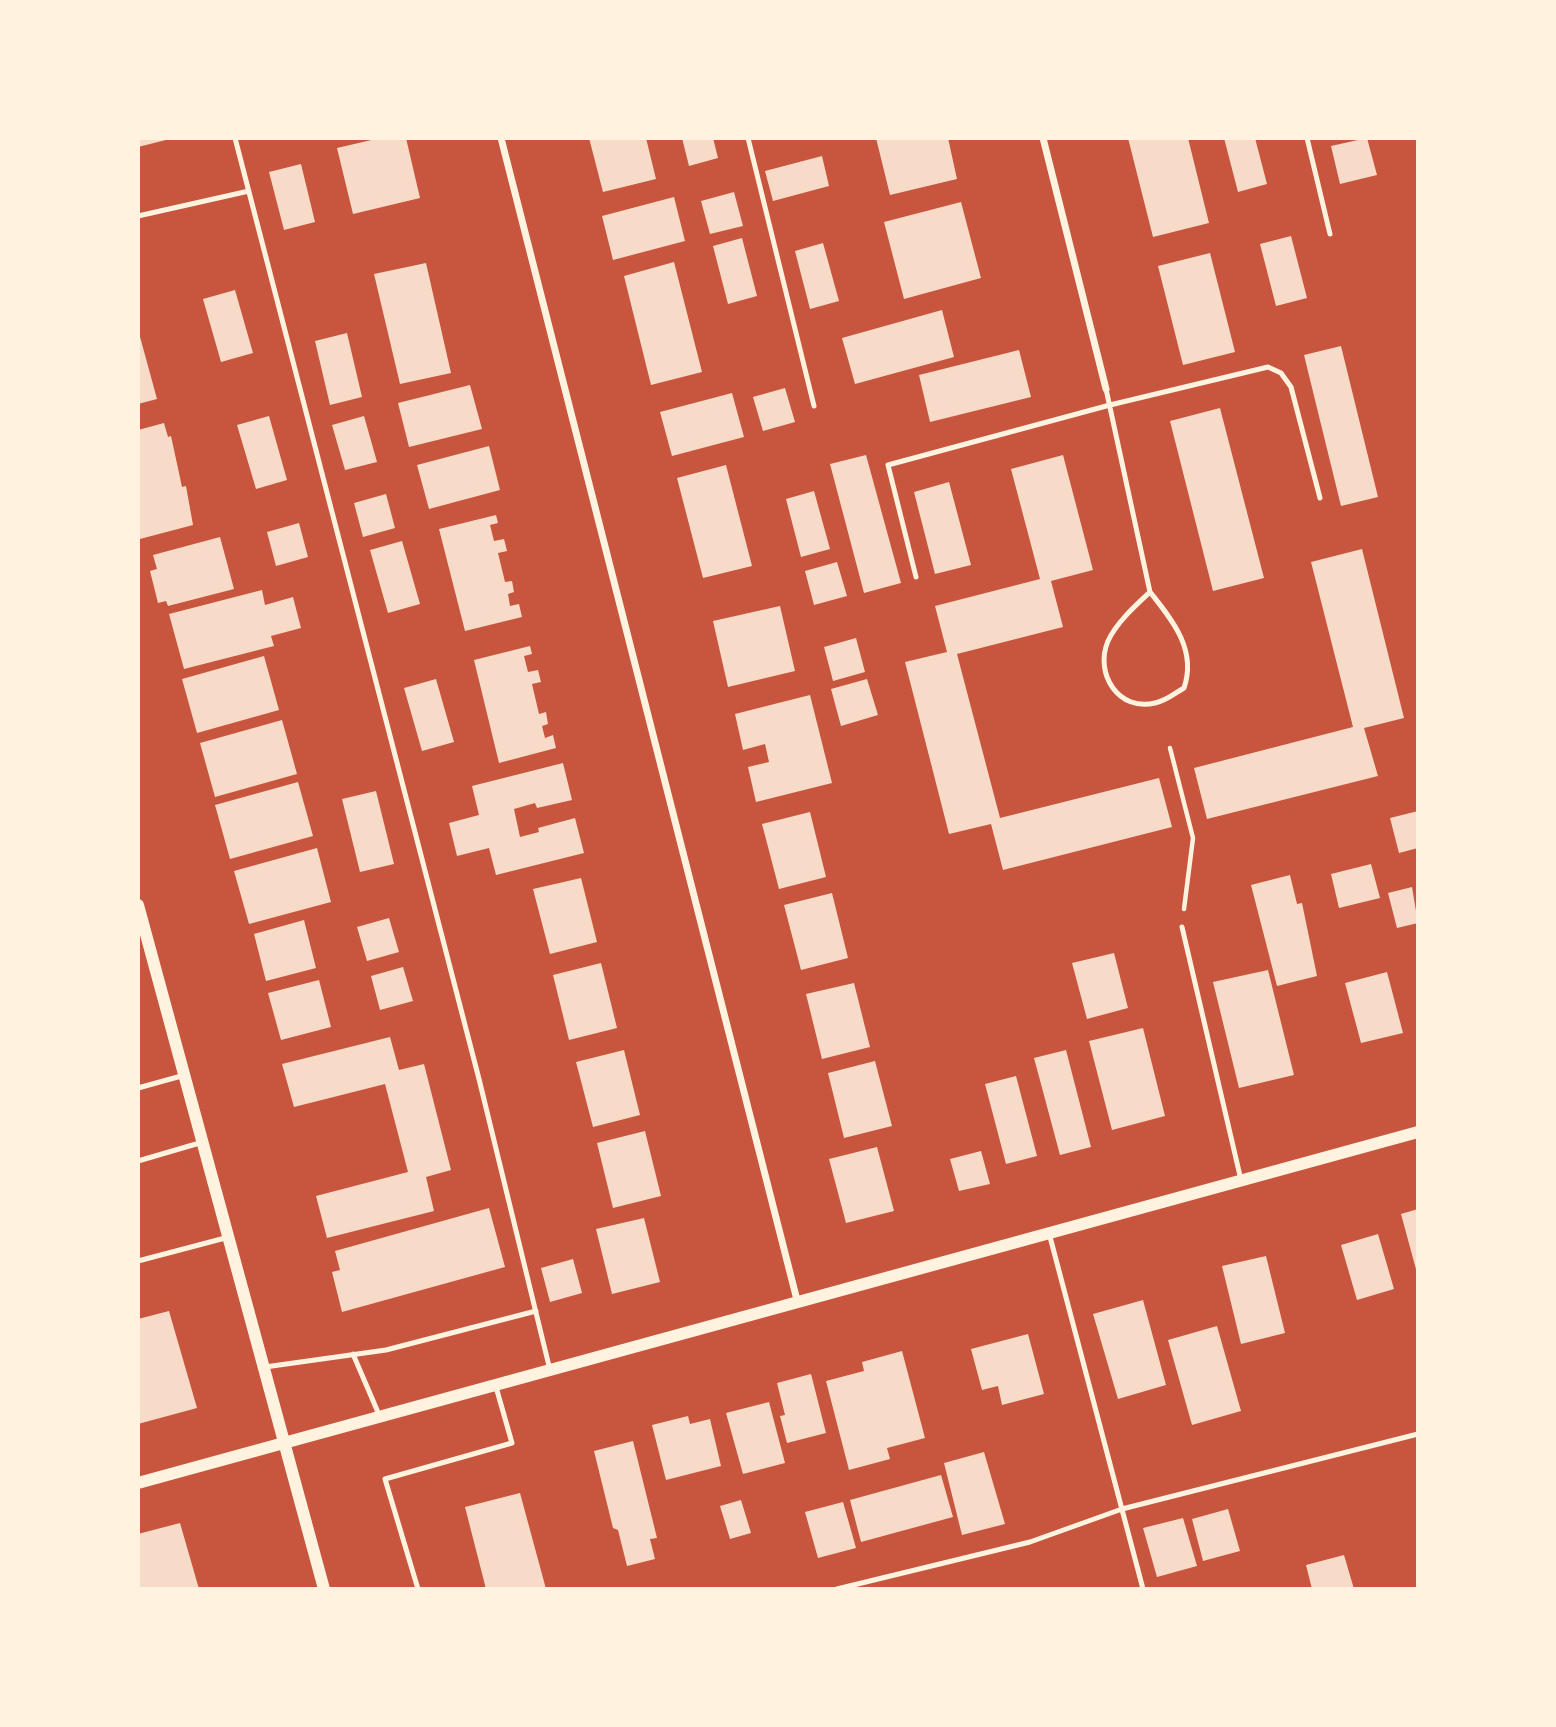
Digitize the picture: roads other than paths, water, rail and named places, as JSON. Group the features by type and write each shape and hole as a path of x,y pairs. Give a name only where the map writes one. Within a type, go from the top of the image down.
{"street":[{"path":"501,138 797,1300"},
{"path":"1043,138 1106,388"},
{"path":"138,905 143,941 185,1075 324,1589"},
{"path":"138,1483 797,1300 1418,1132"}],"lane":[{"path":"235,138 480,1079 550,1370"},
{"path":"748,138 814,406"},
{"path":"1307,138 1330,234"},
{"path":"138,216 249,191"},
{"path":"916,577 888,465 1110,405 1268,367 1281,373 1291,387 1320,498"},
{"path":"1106,388 1150,592 1185,644 1190,670 1184,688 1156,703 1142,705 1124,700 1108,682 1104,666 1108,641 1150,592"},
{"path":"1182,927 1241,1180"},
{"path":"138,1088 185,1075"},
{"path":"138,1161 203,1142"},
{"path":"1049,1232 1143,1589"},
{"path":"138,1261 229,1237"},
{"path":"264,1367 386,1350 536,1311"},
{"path":"353,1354 380,1417"},
{"path":"418,1589 385,1479 512,1443 495,1385"},
{"path":"837,1589 1030,1542 1122,1509 1418,1434"}]}
